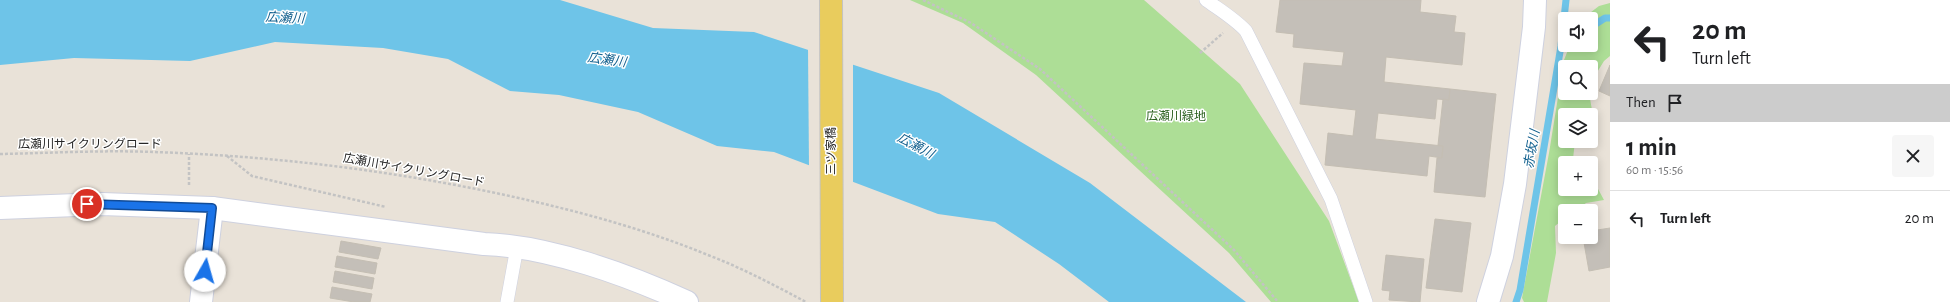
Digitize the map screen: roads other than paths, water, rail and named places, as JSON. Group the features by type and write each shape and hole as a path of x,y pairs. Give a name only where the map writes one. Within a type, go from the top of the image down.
{"main road":[{"name":"三ツ家橋","path":"830,0 832,302"}],"street":[{"path":"1488,302 1502,256 1515,184 1534,27 1535,0"},
{"path":"0,208 102,204 212,208 476,243 517,247 596,267 663,291 687,302"},
{"path":"201,302 212,208"}],"lane":[{"path":"1206,0 1227,16 1236,20 1246,31 1331,199 1366,302"},
{"path":"507,302 517,247"}],"water":[{"name":"広瀬川","path":"0,0 560,0 653,28 754,32 939,93 1090,183 1246,302 1109,302 1059,264 995,222 938,214 774,152 717,146 638,112 559,95 510,91 448,59 383,48 275,42 190,61 74,58 0,65"}],"waterway":[{"name":"赤坂川","path":"1516,302 1520,290 1561,46 1566,0"},
{"path":"1598,22 1605,18 1610,18"}],"park label":[{"name":"広瀬川緑地","path":"1176,116"}]}
